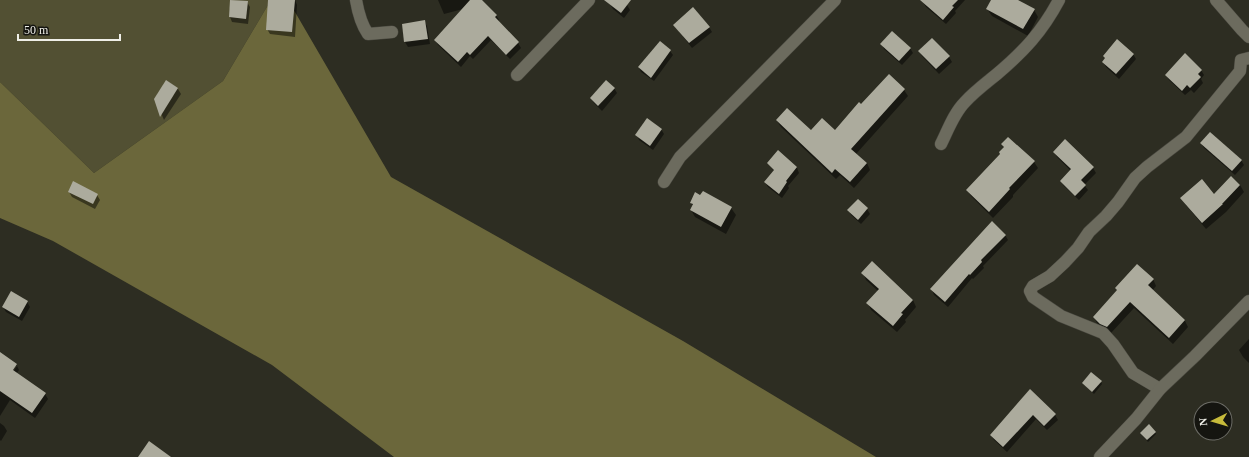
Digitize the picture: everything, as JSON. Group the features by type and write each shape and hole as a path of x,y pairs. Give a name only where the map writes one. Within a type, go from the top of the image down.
{"street":[{"path":"356,0 364,28 368,34 392,32"},
{"path":"517,75 589,0"},
{"path":"664,182 680,157 835,0"},
{"path":"941,144 956,113 964,102 1008,64 1035,38 1050,18 1059,0"},
{"path":"1216,0 1249,37"},
{"path":"1160,389 1133,373 1113,344 1103,333 1061,316 1033,297 1030,291 1033,286 1050,276 1065,262 1078,248 1089,232 1118,202 1135,178 1186,137 1240,71 1241,60 1249,58"},
{"path":"1100,457 1136,419 1160,389 1249,301"}],"shaded area":[{"path":"0,0 271,0 223,81 94,173 0,82"},
{"path":"271,0 288,0 391,177 683,341 876,457 394,457 272,365 53,241 0,218 0,82 94,173 223,81"}],"building":[{"path":"230,0 248,1 246,19 229,17"},
{"path":"268,0 295,0 292,32 266,30"},
{"path":"470,0 482,0 497,15 495,17 519,42 506,55 488,36 470,55 467,52 458,62 434,40"},
{"path":"604,0 631,0 621,13"},
{"path":"920,0 958,0 943,20"},
{"path":"991,0 1018,0 1035,9 1023,29 986,9"},
{"path":"693,7 710,27 689,43 673,25"},
{"path":"425,20 428,39 404,42 402,24"},
{"path":"892,31 911,48 899,61 880,44"},
{"path":"932,38 950,56 936,69 918,51"},
{"path":"1117,39 1134,54 1116,74 1102,62 1105,58 1103,56"},
{"path":"660,41 671,50 651,78 638,67"},
{"path":"1185,53 1202,70 1198,74 1201,77 1190,88 1187,85 1182,91 1165,75"},
{"path":"889,74 905,89 851,149 867,163 850,182 835,169 832,173 776,120 787,108 811,130 822,118 835,130 859,102 861,104"},
{"path":"166,80 178,88 160,117 154,99"},
{"path":"606,80 615,88 598,106 590,98"},
{"path":"647,118 662,129 650,146 635,135"},
{"path":"1210,132 1242,160 1232,171 1200,143"},
{"path":"1008,137 1035,161 1009,188 1010,189 989,212 966,190 1000,154 999,152 1004,147 1001,144"},
{"path":"1065,139 1094,167 1081,180 1086,185 1075,196 1060,181 1071,169 1053,152"},
{"path":"778,150 797,167 786,181 787,182 779,194 764,182 774,170 767,163"},
{"path":"1231,176 1240,185 1223,204 1202,223 1180,198 1202,179 1214,194"},
{"path":"73,181 98,194 93,204 68,192"},
{"path":"703,191 732,207 721,227 690,210 693,204 690,203 695,192 700,195"},
{"path":"858,199 868,208 858,220 847,210"},
{"path":"992,221 1006,235 981,260 982,262 970,275 969,274 945,302 930,289"},
{"path":"872,261 913,300 901,313 903,314 893,326 866,303 879,289 861,273"},
{"path":"1137,264 1154,279 1148,285 1185,320 1169,338 1130,302 1107,327 1100,324 1093,317 1117,290 1115,288"},
{"path":"11,291 28,301 19,317 2,307"},
{"path":"0,352 17,364 13,370 46,393 32,413 0,391"},
{"path":"1091,372 1102,381 1092,392 1082,383"},
{"path":"1030,389 1056,414 1044,426 1033,415 1003,447 990,435"},
{"path":"1149,424 1156,432 1147,440 1140,433"},
{"path":"149,441 171,457 138,457"}]}
